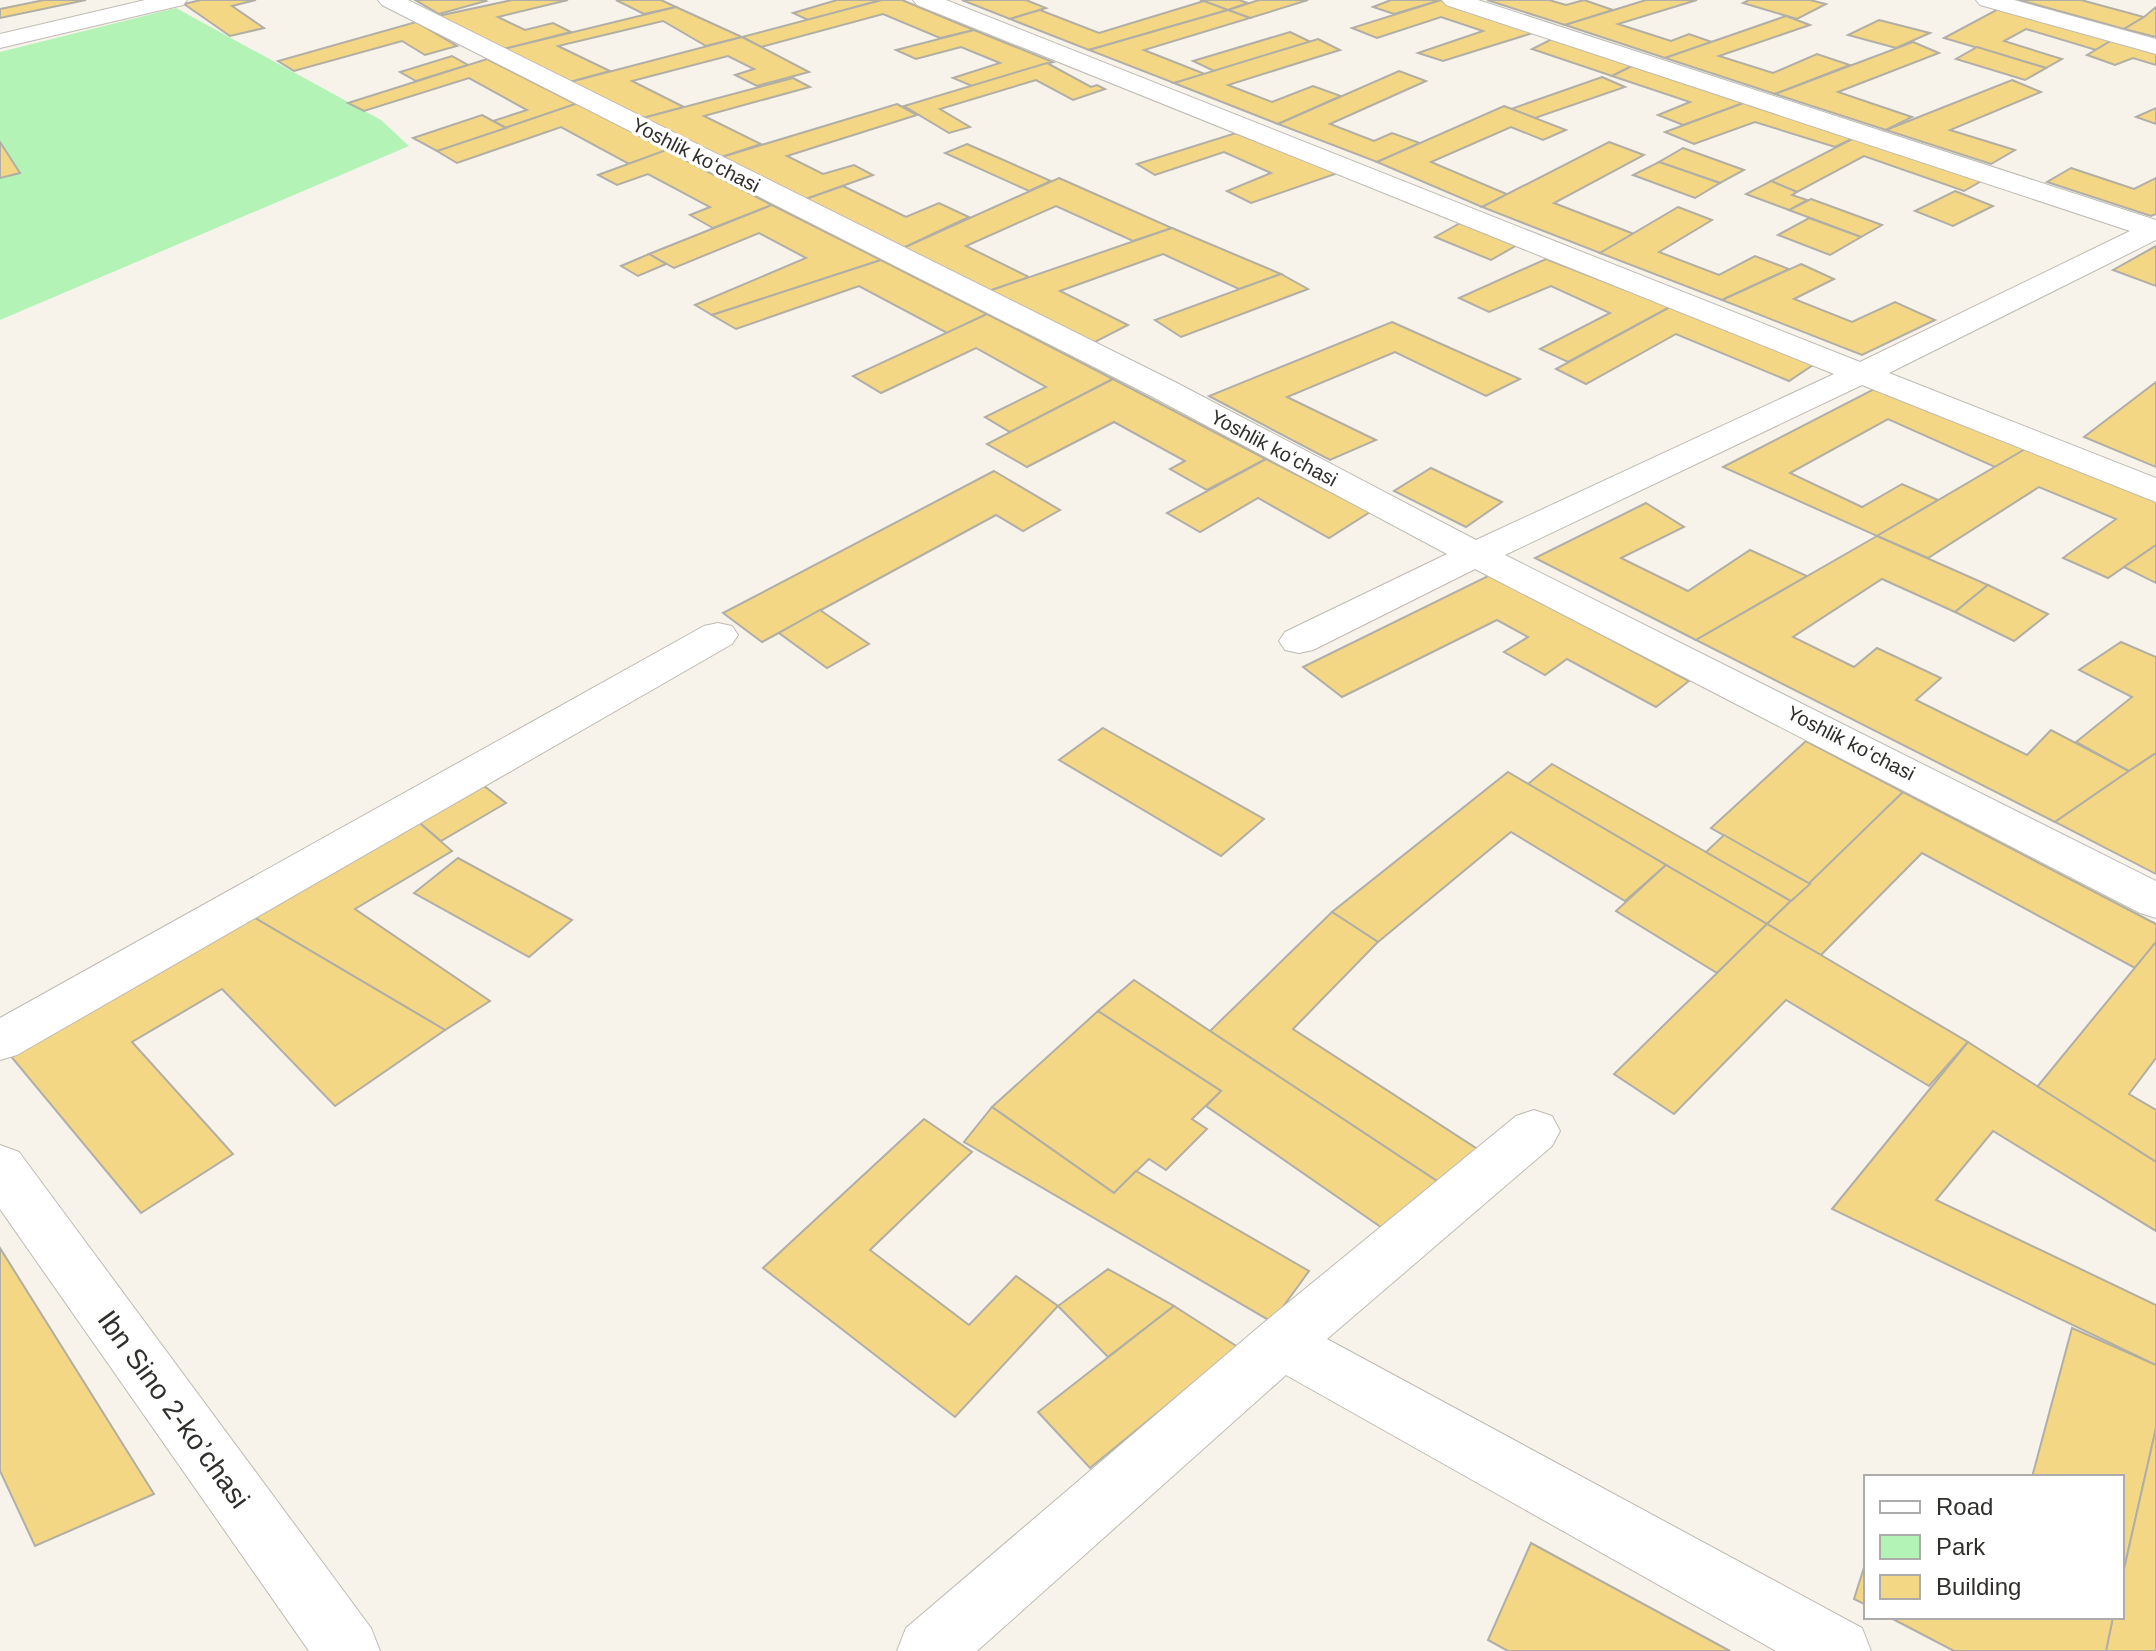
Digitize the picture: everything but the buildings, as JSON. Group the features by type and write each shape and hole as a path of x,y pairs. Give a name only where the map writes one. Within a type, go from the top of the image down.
{"street":[{"path":"0,41 175,0"},
{"name":"Yoshlik koʻchasi","path":"390,0 1163,389 1474,554 2156,901"},
{"path":"925,0 2156,491"},
{"path":"1454,0 2156,229"},
{"path":"1988,0 2156,47"},
{"path":"1299,641 1474,554 1862,374 2156,229"},
{"path":"0,1041 718,635"},
{"path":"929,1651 1281,1343 1534,1131"},
{"name":"Ibn Sino 2-koʼchasi","path":"4,1180 348,1651"},
{"path":"1281,1343 1839,1651"}],"green space":[{"path":"176,8 381,120 409,146 0,320 0,52"}]}
